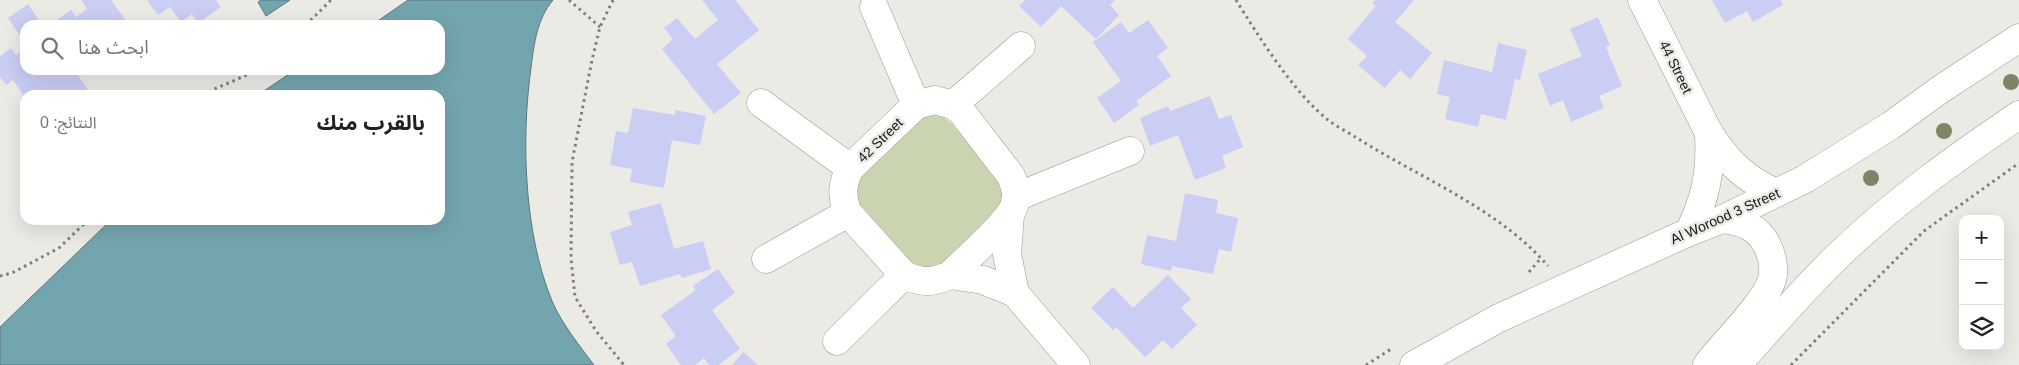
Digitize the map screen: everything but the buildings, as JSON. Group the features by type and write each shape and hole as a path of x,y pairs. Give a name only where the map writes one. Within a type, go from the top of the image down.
{"street":[{"name":"44 Street","path":"1642,0 1721,153 1737,170 1755,183 1776,193"},
{"path":"874,7 916,105 935,100 953,105 961,111 1011,176 1015,186 1007,254 1015,293"},
{"name":"Al Worood 3 Street","path":"1414,365 1498,318 1689,232 1723,219 1805,179 1852,150 2019,38"},
{"path":"953,105 1021,46"},
{"path":"761,103 850,168"},
{"name":"42 Street","path":"904,275 848,213 842,190 844,179 850,168 916,105"},
{"path":"1737,365 1779,318 1848,247 1909,194 2019,115"},
{"name":"44 Street","path":"1689,232 1700,209 1707,185 1710,159 1709,133"},
{"path":"837,341 904,275 915,280 927,282 939,280 950,275 1013,206 1130,151"},
{"path":"766,259 848,213"},
{"path":"1707,365 1764,296 1773,276 1772,255 1762,235 1745,222 1723,219"},
{"path":"950,275 983,280 1015,293 1076,365"}],"path":[{"path":"311,20 331,0"},
{"path":"569,0 600,27"},
{"path":"613,0 600,27 572,162 571,258 575,298 596,331 624,365"},
{"path":"1236,0 1260,39 1304,95 1328,120 1500,223 1541,258 1567,287"},
{"path":"211,90 247,75"},
{"path":"1791,365 1924,231 2019,163"},
{"path":"0,276 12,273 59,248 83,225"}],"green space":[{"path":"933,115 943,117 952,124 1000,180 1005,190 999,213 939,265 926,268 919,267 909,260 858,202 855,192 856,181 922,117"}],"water":[{"path":"261,0 290,0 266,16 258,2"},
{"path":"408,0 553,0 543,15 537,32 528,96 526,155 530,216 543,274 552,301 566,326 594,365 0,365 0,327 106,225 445,225 445,90 265,90 288,75 445,75 445,20 379,20"}]}
